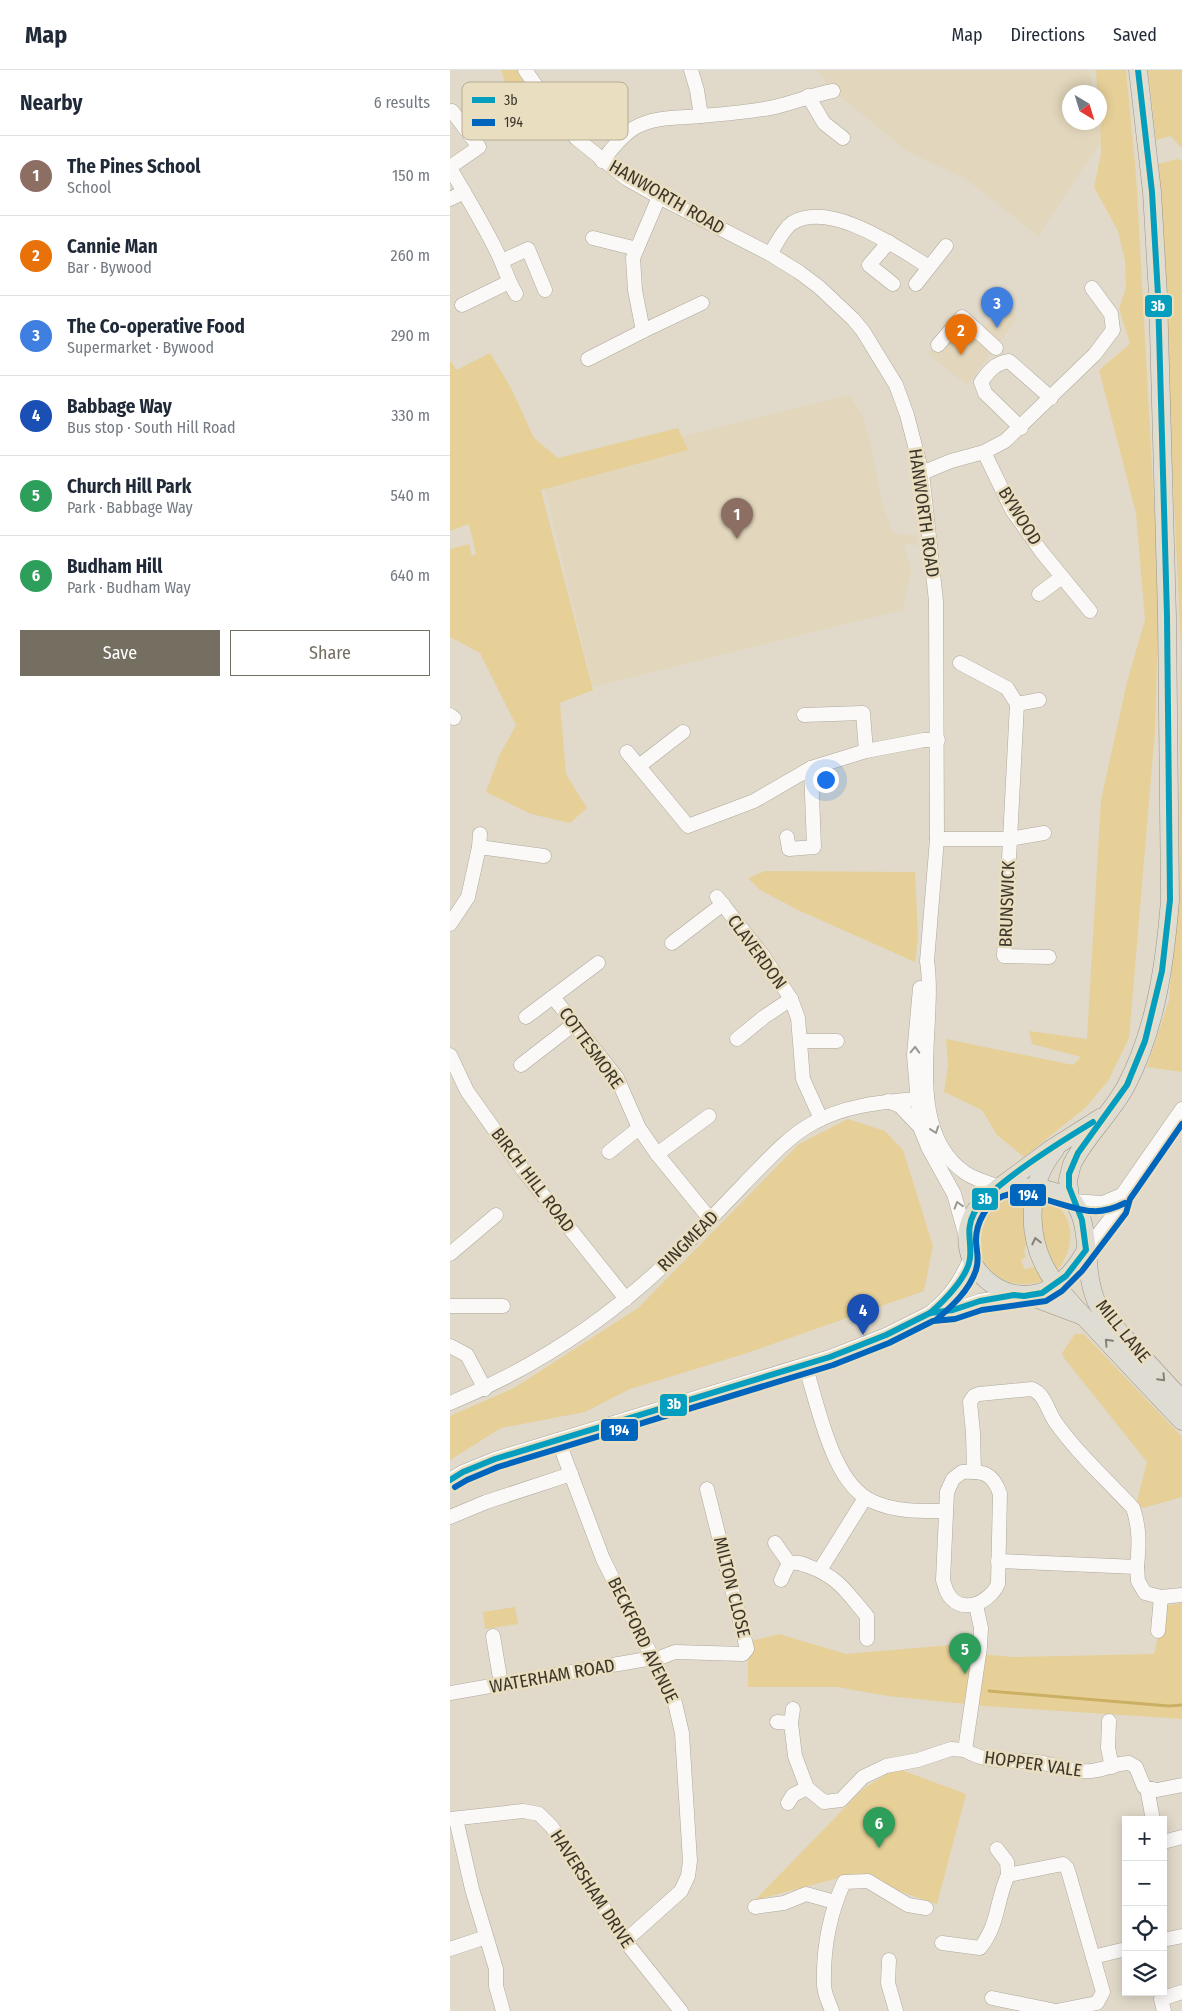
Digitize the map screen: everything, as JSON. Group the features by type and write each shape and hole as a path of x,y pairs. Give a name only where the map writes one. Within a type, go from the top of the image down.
{"main road":[{"path":"1071,1200 1068,1180 1072,1164 1126,1087 1151,1021 1161,974 1170,900 1167,616 1158,295 1152,192 1138,70"},
{"path":"969,1249 969,1229 976,1209 984,1199 1012,1176 1106,1114"},
{"name":"MILL LANE","path":"1066,1139 1048,1160 1036,1188 1032,1211 1035,1239 1043,1264 1084,1316 1182,1421"},
{"path":"999,1187 1036,1188 1055,1192 1071,1200"},
{"name":"MILL LANE","path":"1071,1200 1081,1219 1091,1286 1097,1304 1115,1327 1182,1400"},
{"name":"MILL LANE","path":"969,1249 979,1272 988,1282 1022,1296 1084,1316"},
{"path":"1022,1296 1042,1293 1057,1284 1071,1271 1086,1250"}],"street":[{"name":"HANWORTH ROAD","path":"525,70 533,82"},
{"path":"691,70 697,90 701,116"},
{"path":"628,133 634,128 651,121 670,117 701,116 770,108 808,96 833,91"},
{"path":"808,96 824,123 843,138"},
{"path":"452,111 462,121"},
{"path":"481,140 484,143 450,167 502,261 509,282 516,294"},
{"name":"HANWORTH ROAD","path":"578,140 626,179 770,254 820,287 863,331 896,385 902,400 922,473 936,601 937,839 927,961 930,978 920,1127 928,1147 954,1194 969,1249"},
{"path":"602,161 620,140"},
{"path":"450,199 464,192"},
{"path":"643,330 635,290 633,258 659,197"},
{"path":"770,254 791,224 803,218 817,216 854,225 889,242 930,267"},
{"path":"593,238 637,249"},
{"path":"889,242 870,265 893,284"},
{"path":"916,284 946,246"},
{"path":"502,261 528,249 545,290"},
{"path":"462,305 509,282"},
{"path":"922,473 951,461 984,452 1005,441 1095,354 1113,330 1111,314 1092,288"},
{"path":"588,359 643,330 702,303"},
{"path":"938,346 962,317 996,348"},
{"path":"1020,428 985,393 981,382 988,372 1000,363 1009,361 1051,398"},
{"name":"BYWOOD","path":"984,452 1012,510 1041,551 1090,611"},
{"path":"1039,594 1062,577"},
{"path":"960,664 1007,688 1017,704 1039,700"},
{"name":"BRUNSWICK","path":"1017,704 1004,956 1050,957"},
{"path":"804,715 863,714 866,751"},
{"path":"639,766 683,732"},
{"path":"627,752 683,827 754,801 812,768 866,751 924,740 938,740"},
{"path":"787,837 789,849 814,847 812,768"},
{"name":"BRUNSWICK","path":"937,839 1009,839 1044,833"},
{"path":"450,924 468,897 479,841 544,856"},
{"name":"CLAVERDON","path":"672,943 720,901 764,957 790,999 798,1018 803,1079 821,1119"},
{"path":"526,1017 598,963"},
{"name":"COTTESMORE","path":"553,997 617,1078 639,1128 710,1219"},
{"name":"CLAVERDON","path":"737,1039 790,999"},
{"path":"521,1065 574,1024"},
{"path":"801,1041 837,1041"},
{"name":"BIRCH HILL ROAD","path":"450,1056 467,1091 523,1170 626,1299"},
{"name":"HANWORTH ROAD","path":"922,1098 934,1129 947,1154 967,1174 999,1187"},
{"name":"RINGMEAD","path":"450,1404 485,1389 545,1356 626,1299 675,1254 788,1142 821,1119 857,1107 888,1101 922,1098"},
{"path":"888,1101 900,1106 920,1127"},
{"path":"1086,1250 1119,1208 1122,1195 1182,1109"},
{"path":"658,1154 709,1116"},
{"path":"609,1152 639,1128"},
{"path":"1071,1200 1103,1203 1122,1195"},
{"path":"450,1254 496,1216"},
{"path":"450,1480 463,1472 495,1459 804,1365 878,1338 930,1313 946,1299 958,1285 969,1249"},
{"path":"930,1313 953,1310 975,1303 1022,1296"},
{"path":"450,1306 503,1306"},
{"path":"450,1346 467,1355 485,1389"},
{"path":"804,1365 832,1453 844,1476 864,1498 874,1503 904,1510 946,1510"},
{"path":"974,1472 970,1402 974,1396 1032,1389 1036,1391 1042,1396 1054,1421 1071,1442 1133,1508 1140,1544 1138,1581 1145,1593 1161,1597 1182,1595"},
{"name":"BECKFORD AVENUE","path":"558,1440 603,1559 675,1703 682,1733 690,1861 688,1876 681,1891 624,1941"},
{"path":"962,1472 985,1473 996,1482 1000,1494 998,1584 994,1593 976,1605 965,1605 954,1600 947,1592 943,1580 946,1510 947,1492 953,1480 962,1472"},
{"path":"450,1517 486,1502 571,1474"},
{"name":"MILTON CLOSE","path":"654,1659 675,1652 743,1654 747,1650 707,1490"},
{"path":"820,1570 864,1498"},
{"path":"775,1543 789,1563"},
{"path":"998,1561 1138,1567"},
{"path":"789,1563 796,1562 820,1570 835,1578 867,1616 867,1639"},
{"path":"780,1580 789,1563"},
{"path":"1158,1631 1161,1597"},
{"path":"777,1722 792,1716 795,1756 807,1788 824,1802 841,1800 863,1777 886,1766 918,1760 951,1749 965,1750 980,1648 981,1628 976,1605"},
{"path":"493,1636 501,1684"},
{"name":"WATERHAM ROAD","path":"450,1693 654,1659"},
{"path":"1109,1721 1108,1748 1112,1767"},
{"name":"HOPPER VALE","path":"965,1750 973,1755 990,1760 1037,1762 1084,1771 1125,1763 1134,1765 1142,1784 1147,1788 1152,1816"},
{"path":"1147,1788 1158,1790 1182,1785"},
{"path":"788,1803 794,1795 807,1788"},
{"name":"HAVERSHAM DRIVE","path":"453,1819 523,1812 539,1814 552,1827 624,1941 681,2011"},
{"path":"453,1819 496,1968 496,1986 503,2011"},
{"path":"1167,1841 1182,1837"},
{"path":"942,1943 980,1948 993,1929 1005,1881 1006,1862 997,1849"},
{"path":"992,1998 1056,2011 1097,2003 1103,1992 1067,1868 1060,1864 1005,1881"},
{"path":"832,2011 824,1987 827,1938 835,1902 844,1882 868,1881 902,1902 926,1908"},
{"path":"754,1907 784,1903 806,1894 835,1902"},
{"path":"1167,1939 1182,1936"},
{"path":"450,1949 486,1937"},
{"path":"1094,1957 1122,1950"},
{"path":"889,1960 888,1983 896,2011"},
{"path":"1164,2011 1161,1999 1182,1992"}],"shaded area":[{"path":"501,70 521,70 527,82 505,82"},
{"path":"817,70 1090,70 1093,85 1062,85 1062,130 1102,130 1103,138 1038,236 967,180 907,151 833,91"},
{"path":"1096,70 1126,70 1136,174 1159,595 1155,731 1129,1038 1108,1081 1085,1108 1024,1157 997,1135 982,1110 944,1092 948,1065 946,1039 1073,1065 1081,1057 1032,1044 1029,1031 1087,1039 1101,800 1127,682 1145,620 1136,513 1099,370 1130,344 1119,308 1126,288 1125,261 1118,231 1094,187 1101,154 1101,130 1107,130 1107,85 1097,85"},
{"path":"1148,70 1182,70 1182,149 1171,136 1156,140"},
{"path":"1177,159 1182,161 1182,1072 1147,1067 1169,1000 1179,874 1181,648 1158,164"},
{"path":"1004,305 1018,317 967,385 928,354 962,313 983,329"},
{"path":"490,353 511,388 534,438 558,458 678,428 688,450 541,490 593,690 560,703 566,774 587,808 570,823 531,814 486,792 500,754 516,725 480,653 450,637 450,549 469,544 472,556 476,554 469,524 450,531 450,361 457,370"},
{"path":"849,395 862,414 870,440 882,503 893,533 917,536 919,545 904,544 911,570 903,610 593,687 540,471"},
{"path":"765,871 915,872 918,938 915,962 800,911 760,890 748,878"},
{"path":"848,1119 885,1131 903,1150 933,1246 924,1291 744,1354 630,1389 585,1412 501,1428 450,1460 450,1416 514,1388 638,1308 799,1144"},
{"path":"1028,1193 1028,1241 1024,1251 1026,1257 1021,1260 1025,1270 1031,1267 1038,1269 1045,1280 1028,1284 1013,1283 1000,1277 989,1268 981,1256 978,1242 980,1227 988,1211 999,1199 1010,1194"},
{"path":"1042,1196 1062,1210 1070,1230 1068,1251 1056,1272 1047,1253 1043,1235"},
{"path":"1075,1334 1084,1334 1182,1437 1182,1497 1143,1508 1136,1505 1147,1462 1064,1358 1062,1353"},
{"path":"1182,1603 1182,1719 985,1706 888,1696 837,1687 748,1687 748,1660 751,1651 751,1641 779,1634 846,1654 950,1645 965,1653 1013,1657 1154,1654 1165,1606"},
{"path":"515,1607 518,1624 485,1629 483,1612"},
{"path":"896,1768 966,1794 937,1904 854,1874 755,1900 863,1789"}],"waterway":[{"path":"989,1691 1169,1706 1182,1705"}],"transit line":[{"name":"3b","path":"450,1480 463,1472 495,1459 830,1357 886,1335 930,1313 953,1310 980,1301 1014,1295 1024,1296 1042,1293 1066,1276 1086,1250 1082,1220 1069,1187 1069,1174 1078,1153 1127,1085 1145,1041 1162,971 1170,900 1167,616 1158,295 1152,192 1138,70"},
{"name":"3b","path":"930,1313 948,1295 965,1273 970,1258 969,1230 971,1219 982,1202 1028,1164 1093,1122"},
{"name":"194","path":"455,1487 498,1467 833,1365 889,1343 933,1321 955,1319 982,1310 1046,1301 1062,1291 1082,1271 1126,1213 1130,1199 1182,1124"},
{"name":"194","path":"936,1320 959,1298 973,1278 978,1262 976,1240 980,1220 987,1208 997,1199 1012,1194 1022,1194 1082,1210 1096,1211 1109,1209 1125,1203"}],"place":[{"name":"The Co-operative Food","path":"997,328"},
{"name":"Cannie Man","path":"961,355"},
{"name":"The Pines School","path":"737,539"},
{"name":"Babbage Way","path":"863,1335"},
{"name":"Church Hill Park","path":"965,1674"},
{"name":"Budham Hill","path":"879,1848"}]}
